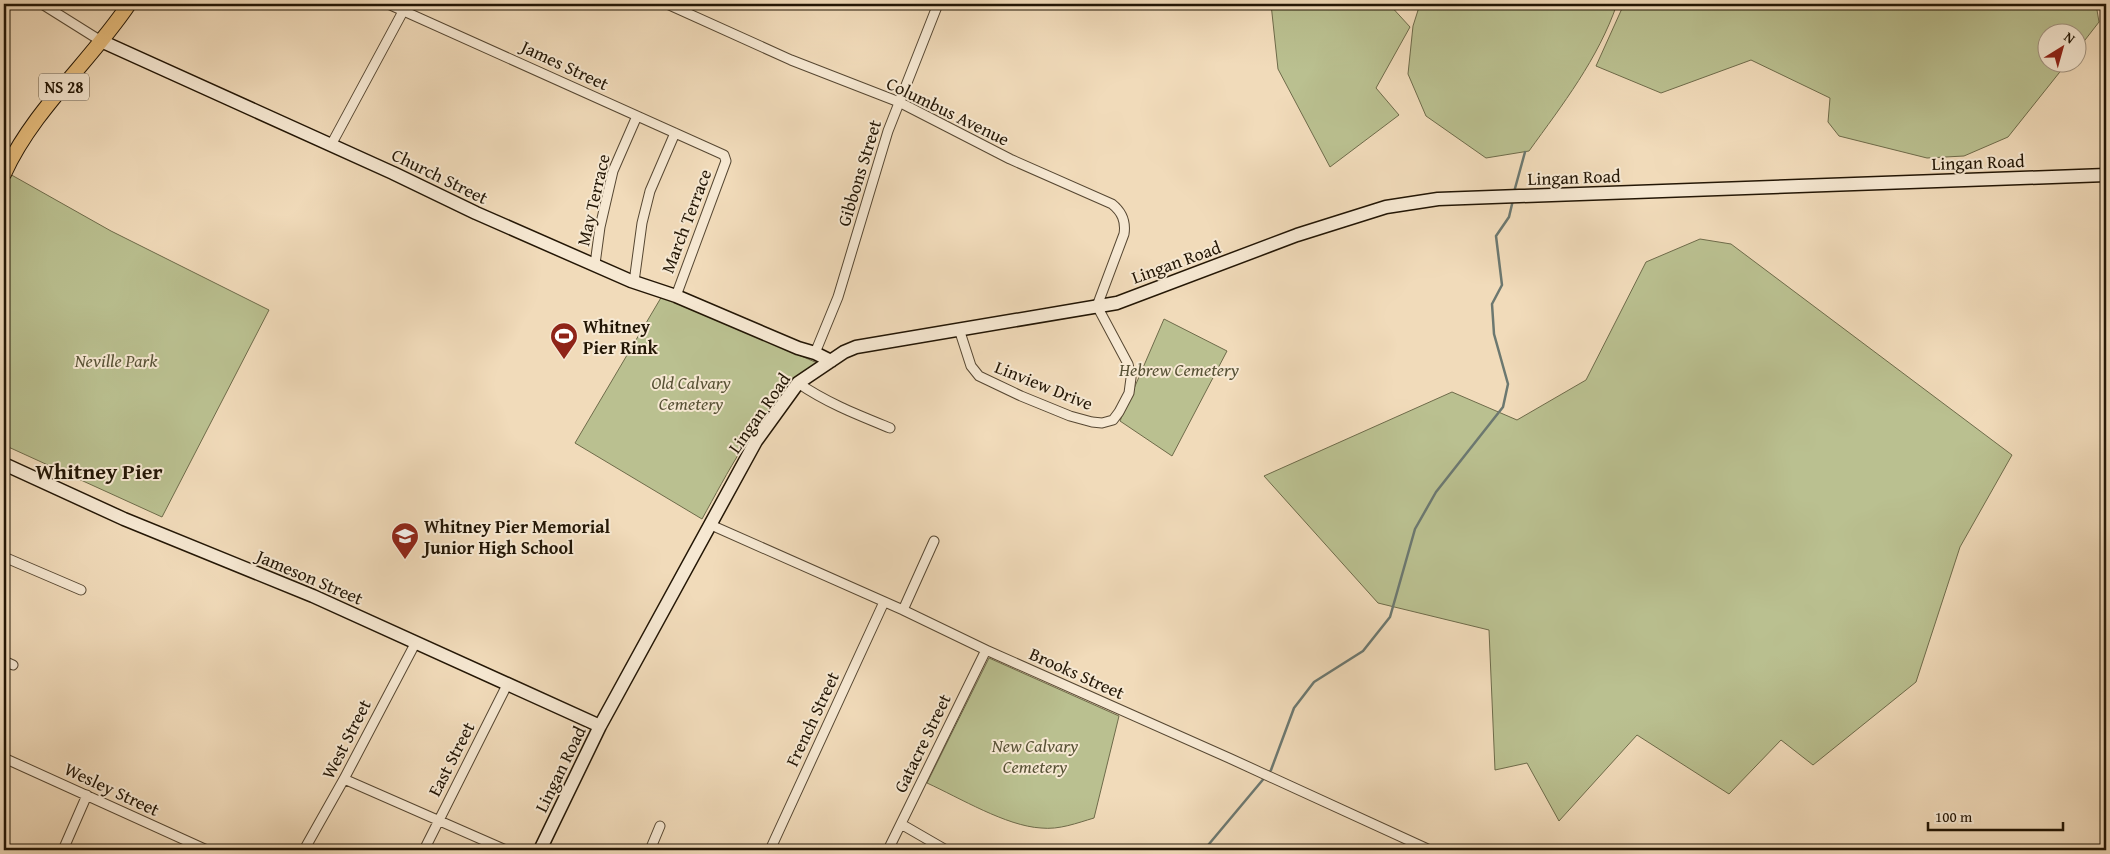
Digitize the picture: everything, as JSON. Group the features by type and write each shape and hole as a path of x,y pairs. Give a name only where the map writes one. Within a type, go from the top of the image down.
{"main road":[{"name":"NS 28","path":"4,174 24,135 101,42 129,4"}],"street":[{"name":"Church Street","path":"42,4 101,42 331,145 476,213 634,282 676,296 831,361"},
{"name":"James Street","path":"388,4 405,7 722,154 726,158"},
{"name":"Columbus Avenue","path":"667,4 680,6 791,60 899,102 1010,158 1112,204 1118,209 1124,222 1124,234 1097,306"},
{"name":"Gibbons Street","path":"815,353 838,297 872,180 899,102 938,4"},
{"path":"331,145 405,7"},
{"name":"May Terrace","path":"595,264 600,227 613,171 637,116"},
{"path":"634,282 642,223 650,191 675,133"},
{"name":"March Terrace","path":"676,296 726,158"},
{"name":"Lingan Road","path":"540,850 600,726 756,442 798,383 856,347 1117,303 1283,240 1386,206 1409,202 1432,199 1631,193 1762,186 1978,181 2106,175"},
{"name":"Linview Drive","path":"959,329 971,366 980,376 1070,416 1102,423 1113,420 1119,412 1129,393 1131,378 1128,364 1097,306"},
{"path":"798,383 848,412 890,428"},
{"name":"Jameson Street","path":"4,464 113,514 304,592 600,726"},
{"name":"Brooks Street","path":"711,525 903,610 986,650 1430,850"},
{"path":"903,610 934,540"},
{"path":"4,557 81,590"},
{"name":"French Street","path":"770,850 884,602"},
{"name":"West Street","path":"304,850 344,779 416,642"},
{"name":"Gatacre Street","path":"888,850 986,650"},
{"path":"4,661 13,665"},
{"name":"East Street","path":"424,850 508,683"},
{"name":"Wesley Street","path":"4,758 207,850"},
{"path":"344,779 506,850"},
{"path":"63,850 87,795"},
{"path":"901,824 946,850"},
{"path":"650,850 660,826"}],"green space":[{"path":"1271,4 1389,4 1410,27 1376,88 1399,115 1330,167 1278,69"},
{"path":"1420,4 1617,4 1590,62 1529,151 1486,158 1426,116 1408,74 1413,26"},
{"path":"1624,4 2096,4 2099,22 2088,36 2088,22 2038,22 2038,72 2060,72 2008,137 1964,156 1927,158 1839,136 1828,122 1830,98 1751,60 1661,93 1596,66"},
{"name":"Neville Park","path":"8,173 111,231 269,310 162,517 4,445 4,185"},
{"path":"1700,239 1731,244 2012,455 1960,547 1916,682 1813,765 1781,740 1729,794 1637,735 1559,821 1527,763 1495,770 1489,630 1378,603 1264,476 1452,392 1517,420 1586,380 1646,262"},
{"name":"Old Calvary Cemetery","path":"662,296 822,365 793,385 753,431 702,519 575,443"},
{"name":"Hebrew Cemetery","path":"1164,319 1227,351 1172,456 1120,421"},
{"name":"New Calvary Cemetery","path":"989,658 1119,716 1094,818 1054,828 1027,826 998,817 927,783"}],"waterway":[{"path":"1514,192 1525,152"},
{"path":"1204,850 1271,770 1294,708 1314,682 1363,651 1390,617 1415,529 1436,492 1503,407 1508,384 1494,334 1492,304 1502,285 1496,236 1509,217 1513,200"}],"place":[{"name":"Whitney Pier Rink","path":"564,360"},
{"name":"Whitney Pier Memorial Junior High School","path":"405,560"}],"district":[{"name":"Whitney Pier","path":"99,471"}]}
